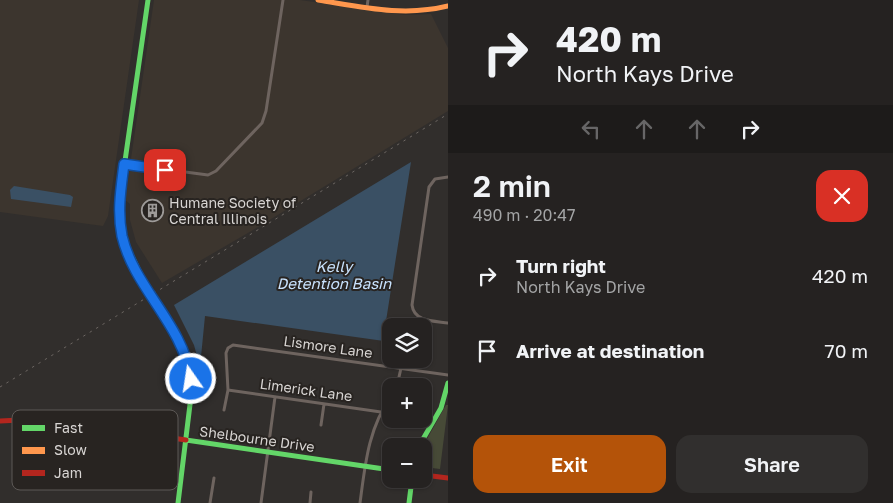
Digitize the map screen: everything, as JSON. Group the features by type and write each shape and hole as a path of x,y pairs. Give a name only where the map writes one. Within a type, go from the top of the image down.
{"main road":[{"path":"148,0 119,203 120,223 126,248 180,342 190,372 192,399 178,503"},
{"path":"318,0 415,13 448,6"},
{"path":"424,438 446,400 448,382"},
{"name":"Shelbourne Drive","path":"178,439 382,469"},
{"path":"432,476 448,478"},
{"path":"409,503 411,488"}],"street":[{"path":"124,164 202,176 216,170 265,118 283,0"},
{"path":"367,7 368,0"},
{"path":"448,177 435,178 429,187 412,305 413,312 419,318 448,323"},
{"name":"Lismore Lane","path":"228,390 227,350 230,346 235,345 382,365"},
{"path":"399,378 401,368"},
{"name":"Lismore Lane","path":"401,368 448,375"},
{"path":"224,410 228,390"},
{"name":"Limerick Lane","path":"228,390 381,412"},
{"path":"260,503 276,397"},
{"path":"321,425 324,404"},
{"path":"360,503 370,438 381,412"},
{"path":"210,503 214,478"},
{"path":"310,503 311,492"}],"shaded area":[{"path":"0,0 139,0 108,216 103,226 0,212"},
{"path":"154,0 300,0 404,15 431,14 448,48 448,111 162,283 136,242 130,220 130,204 125,200"}],"green space":[{"path":"446,405 448,405 440,469 432,468 432,438 427,438"}],"water":[{"name":"Kelly Detention Basin","path":"411,162 386,318 382,318 382,341 205,316 200,367 194,345 174,305"},
{"path":"14,186 70,195 73,197 71,207 11,199 10,190"}],"railway":[{"path":"0,387 448,114"}],"traffic: fast":[{"path":"144,281 126,244 119,203 148,0"},
{"path":"163,312 183,349 192,388 178,503"},
{"path":"424,438 441,408 448,383"},
{"path":"186,440 382,469"},
{"path":"409,503 411,488"}],"traffic: slow":[{"path":"318,0 399,11 415,11 448,6"},
{"path":"144,281 163,312"}],"traffic: jam":[{"path":"0,421 12,420"},
{"path":"178,439 186,440"},
{"path":"432,476 448,478"}],"place":[{"name":"Humane Society of Central Illinois","path":"153,211"}],"route":[{"path":"165,170 124,164 119,203 120,223 122,236 130,258 180,342 191,379"}]}
